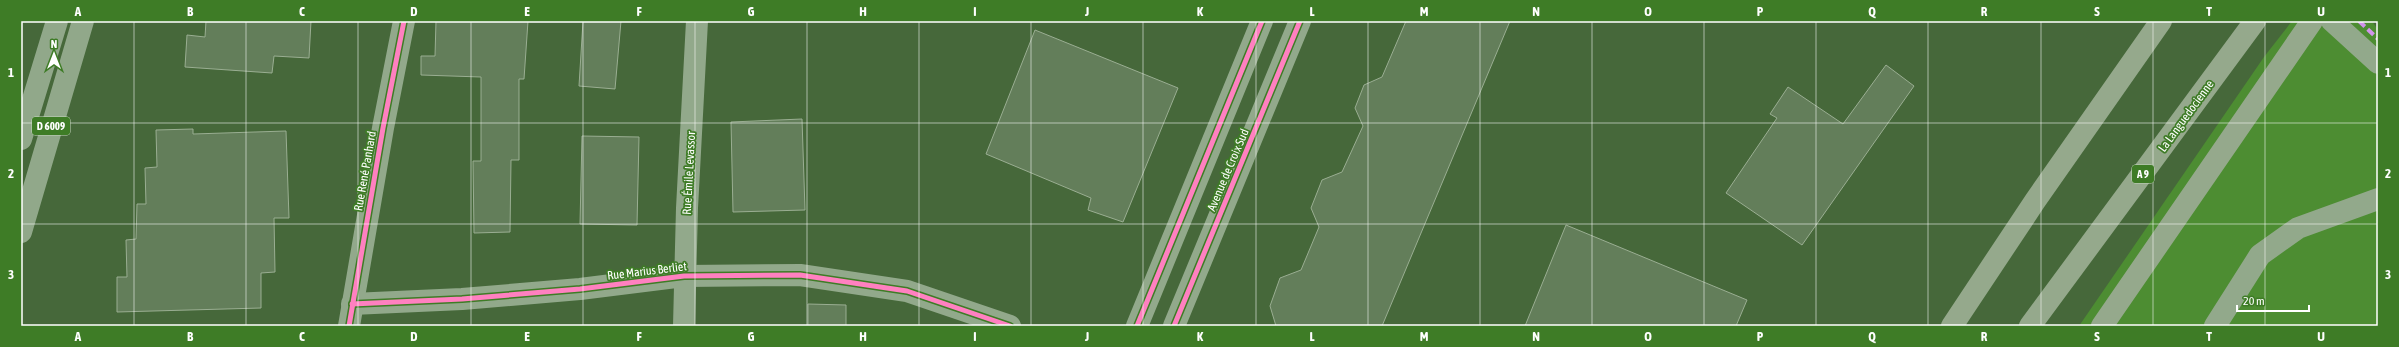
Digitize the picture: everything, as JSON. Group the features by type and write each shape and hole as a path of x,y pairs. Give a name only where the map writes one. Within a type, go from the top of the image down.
{"highway":[{"path":"1952,326 2035,201 2161,21"},
{"name":"La Languedocienne","path":"2030,326 2256,21"},
{"path":"2102,326 2312,21"}],"main road":[{"name":"D 6009","path":"21,139 57,21"},
{"name":"D 6009","path":"21,232 83,21"}],"street":[{"name":"Rue René Panhard","path":"349,326 383,128 404,21"},
{"name":"Rue Émile Levassor","path":"684,326 684,276 697,21"},
{"name":"Avenue de Croix Sud","path":"1137,326 1262,21"},
{"name":"Avenue de Croix Sud","path":"1174,326 1300,21"},
{"path":"2332,21 2372,58"},
{"path":"2215,326 2260,254 2298,228 2378,199"},
{"name":"Rue Marius Berliet","path":"352,304 462,300 556,292 684,276 800,275 907,291 1010,326"}],"green space":[{"path":"2292,21 2372,21 2378,30 2378,326 2079,326 2264,57"}],"building":[{"path":"206,21 311,21 309,58 274,56 272,73 185,67 187,35 205,37"},
{"path":"436,21 528,21 524,79 519,79 519,160 511,160 510,232 474,233 473,161 481,161 481,77 421,75 421,56 435,56"},
{"path":"583,21 621,21 615,89 579,86"},
{"path":"1406,21 1510,21 1382,326 1276,326 1270,306 1280,278 1301,270 1319,227 1311,208 1322,180 1342,172 1363,126 1355,108 1364,85 1382,77"},
{"path":"1035,30 1178,88 1123,222 1088,210 1091,198 986,154"},
{"path":"1886,65 1914,86 1802,245 1726,193 1777,118 1770,114 1788,87 1843,124"},
{"path":"802,119 805,210 733,212 731,122"},
{"path":"193,129 193,134 286,131 289,218 274,218 275,272 261,273 261,308 117,312 117,277 127,277 126,240 136,239 137,204 146,204 145,168 157,167 156,130"},
{"path":"582,136 639,137 637,225 580,224"},
{"path":"1566,225 1747,300 1736,326 1525,326"},
{"path":"808,304 846,305 846,326 808,326"}],"marked path":[{"path":"2359,21 2378,39"}],"cycle path":[{"path":"349,326 383,128 404,21"},
{"path":"1137,326 1262,21"},
{"path":"1174,326 1300,21"},
{"path":"352,304 462,299 580,289 684,276 800,275 907,291 1010,326"}]}
